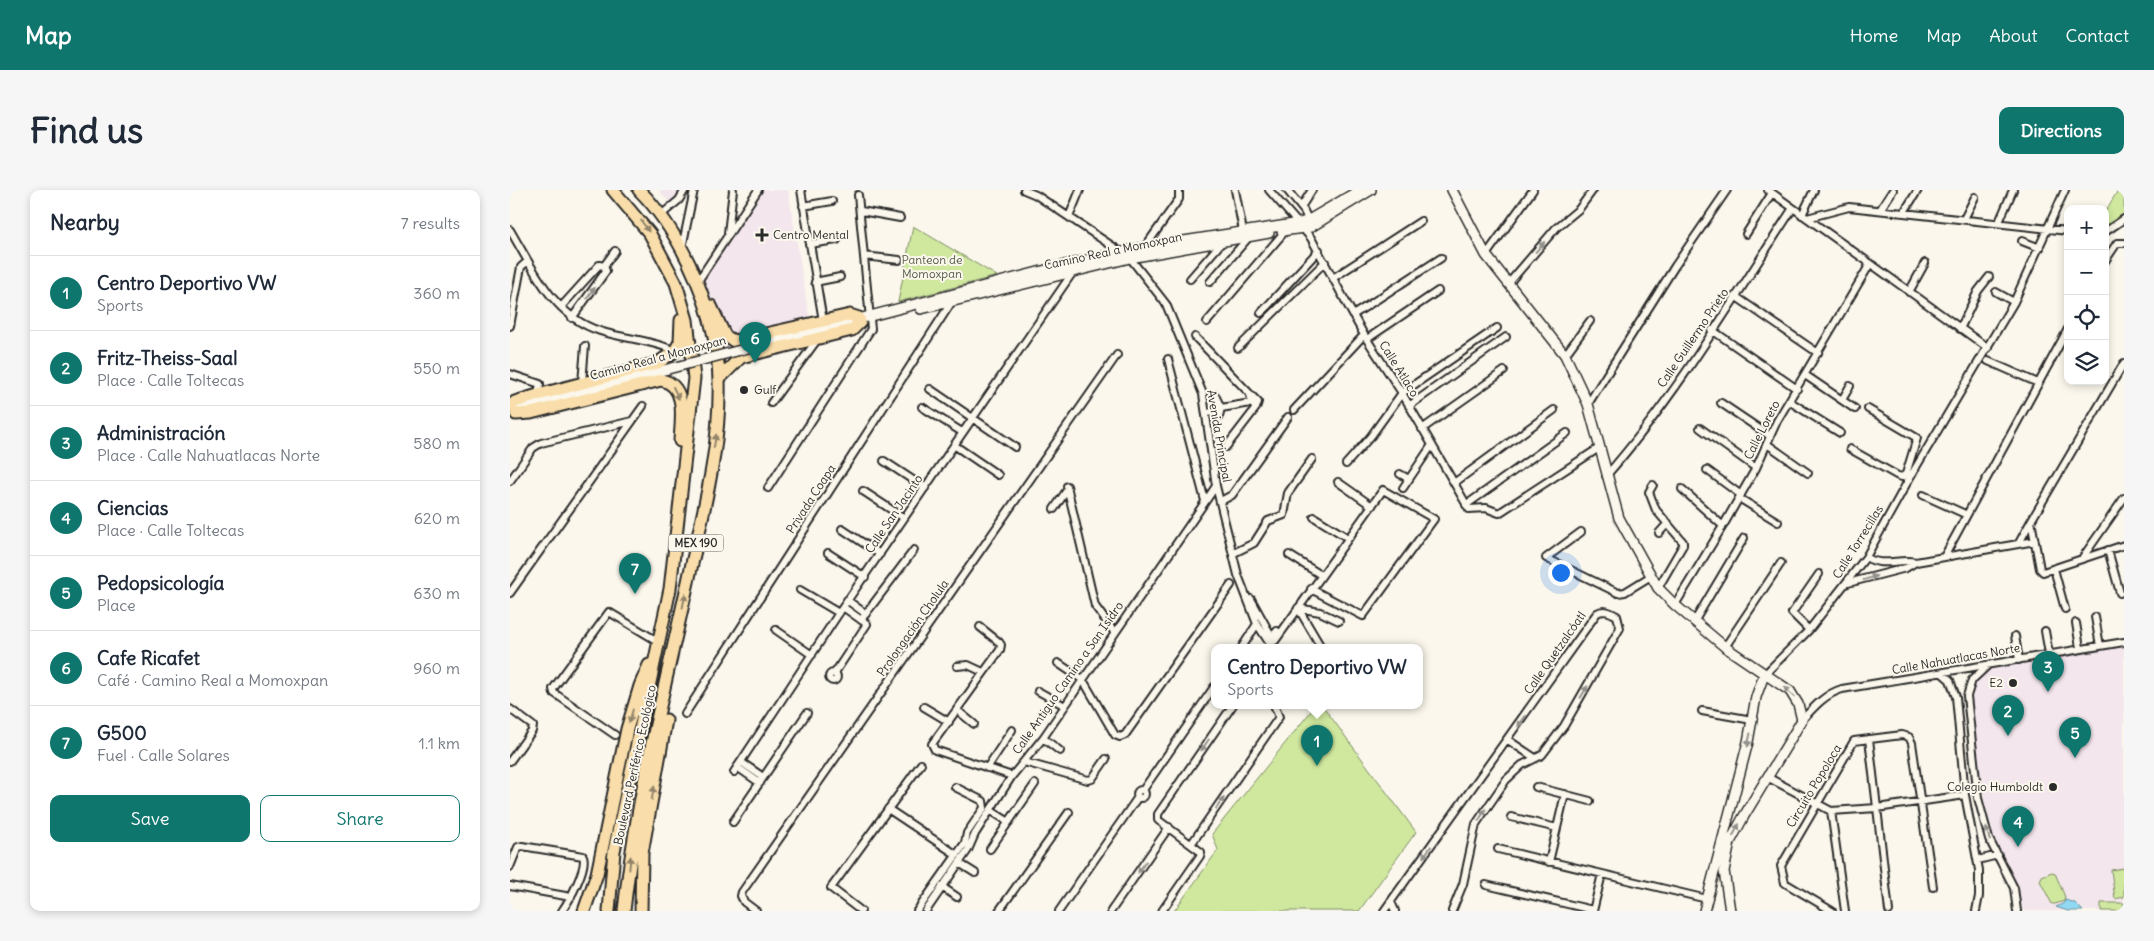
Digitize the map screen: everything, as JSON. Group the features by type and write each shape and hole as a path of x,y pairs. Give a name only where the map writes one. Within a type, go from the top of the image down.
{"highway":[{"name":"Boulevard Periférico Ecológico","path":"609,911 614,851 670,589 694,378 686,320 676,283 650,234 613,190"},
{"name":"Boulevard Periférico Ecológico","path":"624,911 631,850 701,523 718,430 720,379 712,330 698,281 682,249 661,215 639,190"},
{"path":"698,281 724,334 731,341 850,316 863,319"},
{"path":"670,589 667,573 668,547 677,482 682,410 679,396 673,385 664,380 657,380 531,413 511,411 515,402 539,392 658,363 675,351 680,342 681,328 676,283"},
{"path":"720,379 741,357 852,330 863,319"},
{"name":"Boulevard Periférico Ecológico","path":"640,911 642,853 679,644 678,625"},
{"name":"Boulevard Periférico Ecológico","path":"584,911 599,863 612,791 627,729 646,670 656,656"}],"street":[{"path":"661,215 679,200 685,190"},
{"path":"682,249 694,190"},
{"path":"728,234 733,190"},
{"path":"698,281 758,190"},
{"path":"801,190 808,244 823,321"},
{"name":"Avenida Principal","path":"1024,190 1126,255 1166,304 1203,394 1216,486 1238,575 1257,624 1270,644"},
{"path":"1069,217 1080,190"},
{"path":"1145,247 1179,199 1179,190"},
{"path":"1210,282 1246,234 1235,190"},
{"name":"Calle Atlaco","path":"1269,190 1306,225"},
{"name":"Calle Atlaco","path":"1287,190 1301,207 1311,238 1353,315 1469,508"},
{"path":"1301,207 1312,190"},
{"name":"Camino Real a Momoxpan","path":"1246,234 1286,230 1306,225 1371,190"},
{"path":"1452,190 1486,255 1565,355 1588,404 1606,476 1619,518 1658,588 1674,605 1725,647 1790,691 1798,704 1802,720 1730,842 1724,871 1730,911"},
{"path":"1486,255 1533,190"},
{"path":"1508,284 1556,228 1579,209 1593,190"},
{"path":"1588,404 1675,266 1727,190"},
{"path":"1805,216 1814,190"},
{"path":"1880,210 1893,190"},
{"path":"1904,212 1918,190"},
{"path":"1999,222 2013,190"},
{"name":"Calle Torrecillas","path":"1704,911 1748,742 1756,696 1764,675 1809,630 1848,583 1866,557 2014,302 2065,190"},
{"name":"Camino Real a Momoxpan","path":"953,299 1065,265 1306,225 1354,192"},
{"path":"1746,234 1770,192 1988,348"},
{"path":"768,488 872,328 863,319 864,256 858,195"},
{"path":"1964,218 1975,197"},
{"path":"803,206 832,201"},
{"path":"1805,216 1850,207 2064,230"},
{"name":"Calle Guillermo Prieto","path":"1606,476 1633,446 1793,208"},
{"path":"861,211 900,218"},
{"path":"2109,229 2124,218"},
{"path":"1333,278 1421,220"},
{"path":"510,230 552,297 572,318 600,331 663,345 675,351"},
{"path":"1207,322 1286,230"},
{"path":"1190,279 1225,239"},
{"name":"Camino Real a Momoxpan","path":"511,411 863,319 1074,270 1126,255 1145,247 1225,239"},
{"path":"808,244 838,240"},
{"path":"2022,241 2040,248"},
{"path":"2109,255 2120,243"},
{"path":"1260,313 1319,250"},
{"path":"604,266 615,251"},
{"path":"864,256 899,260"},
{"path":"1353,315 1441,258"},
{"path":"510,326 520,267 528,261"},
{"path":"1238,348 1325,262"},
{"path":"1908,292 1925,263"},
{"name":"Calle Loreto","path":"1674,605 1723,526 1756,468 1770,436 1789,401 1870,264"},
{"path":"561,307 599,265 604,266"},
{"path":"572,318 606,272 604,266"},
{"name":"Calle San Jacinto","path":"762,780 737,767 840,610 865,577 1074,270"},
{"path":"1960,329 1978,291 1989,277"},
{"path":"815,282 840,278"},
{"path":"1294,410 1366,337 1438,291"},
{"path":"1996,292 2014,302"},
{"path":"1735,296 1818,353"},
{"name":"Privada Coapa","path":"684,714 953,299"},
{"path":"1565,355 1590,321"},
{"path":"1346,464 1371,436 1402,394 1497,328"},
{"path":"1712,330 1797,389"},
{"path":"1944,557 1965,514 2064,336"},
{"path":"1194,337 1250,394 1253,406 1226,447"},
{"path":"1409,406 1506,337"},
{"path":"771,404 818,338"},
{"path":"582,383 585,346"},
{"name":"Prolongación Cholula","path":"756,911 744,902 742,892 1117,355"},
{"path":"1168,359 1205,500"},
{"path":"1988,360 2038,382"},
{"path":"2019,544 2124,363"},
{"path":"1422,429 1504,372"},
{"path":"510,374 540,384 539,392"},
{"path":"1805,375 1855,408"},
{"path":"1842,400 1850,386"},
{"path":"930,389 1015,447"},
{"path":"1214,396 1219,411"},
{"path":"1789,401 1840,433"},
{"path":"1721,403 1770,436"},
{"path":"510,594 643,406"},
{"path":"1206,414 1253,406"},
{"path":"922,407 962,432"},
{"path":"1850,449 1902,477 1906,474 1917,442 1915,436 1868,409"},
{"path":"1454,483 1554,410"},
{"path":"1221,501 1232,494 1288,417"},
{"path":"510,481 533,448 541,443 632,421"},
{"path":"1700,428 1756,468"},
{"path":"1469,508 1567,433"},
{"path":"1767,444 1808,473"},
{"path":"954,445 998,475"},
{"path":"1403,488 1432,445"},
{"path":"1469,508 1486,508 1499,513 1599,448"},
{"path":"1913,453 1923,457"},
{"path":"1234,554 1254,543 1268,521 1284,515 1288,493 1312,459"},
{"path":"884,462 925,488"},
{"path":"1707,470 1778,522"},
{"path":"1400,474 1409,479"},
{"path":"1338,482 1372,506"},
{"path":"1653,485 1649,492 1656,510 1682,538 1683,545 1658,588"},
{"name":"Calle Antiguo Camino a San Isidro","path":"926,911 959,863 1012,776 1043,738 1216,486"},
{"path":"1054,509 1067,488 1095,606 1114,632"},
{"path":"1682,489 1723,526"},
{"path":"1251,600 1272,637 1383,490 1434,519 1363,616 1311,589"},
{"path":"863,491 904,518"},
{"path":"1923,495 1965,514"},
{"path":"2084,557 2124,498"},
{"path":"1314,517 1348,538"},
{"path":"2031,521 2040,569 2047,572 2084,557 2124,545"},
{"path":"1659,533 1668,523"},
{"path":"842,529 880,554"},
{"path":"1580,532 1546,558 1618,593 1625,592 1650,576"},
{"path":"1694,622 1744,538"},
{"path":"1848,583 1900,569 1916,562 2036,541"},
{"path":"861,620 914,550"},
{"path":"2108,550 2120,593"},
{"path":"828,553 865,577"},
{"path":"1289,555 1320,575"},
{"path":"1866,557 1877,563 1898,560 1916,562"},
{"path":"1898,560 1900,569"},
{"path":"1725,647 1781,564"},
{"path":"2054,569 2065,609"},
{"path":"1809,630 1792,613 1819,574"},
{"path":"1272,644 1320,575"},
{"path":"1058,663 1083,680 1115,735 1120,737 1125,735 1231,585"},
{"path":"800,590 868,624 834,674"},
{"path":"847,600 866,614"},
{"path":"1298,608 1302,615"},
{"path":"1298,608 1320,612 1339,621"},
{"path":"1298,608 1319,644"},
{"name":"Calle Quetzalcóatl","path":"1384,911 1597,613 1601,611 1617,616 1620,628 1564,726 1542,755 1522,765 1506,780 1476,824 1463,884 1452,911"},
{"path":"615,735 554,693 553,689 609,612 659,642"},
{"path":"2095,617 2100,646"},
{"path":"2076,623 2080,648"},
{"path":"1244,644 1257,624"},
{"path":"980,627 1001,645 949,722 934,738 932,744 935,750 1012,776"},
{"path":"776,630 812,655"},
{"path":"2045,631 2049,654"},
{"path":"2015,636 2019,660"},
{"name":"Calle Nahuatlacas Norte","path":"1802,720 1820,701 1833,692 2080,648 2124,642"},
{"path":"957,666 968,664 983,672"},
{"path":"1986,666 1972,680 1967,696 1978,798 1989,839 2014,888 2017,911"},
{"path":"1942,673 1950,680 1956,697 1965,794 1978,860 1979,896 1976,911"},
{"path":"1038,691 1065,706"},
{"path":"1059,911 1138,797 1137,792 1143,790 1211,691"},
{"path":"1956,697 1967,696"},
{"path":"924,707 949,722"},
{"path":"510,709 533,726 532,731 510,761"},
{"path":"1162,911 1201,852 1158,817 1230,709"},
{"path":"1192,843 1279,717 1276,709"},
{"path":"957,710 974,724"},
{"path":"1702,710 1752,720"},
{"path":"733,822 807,713"},
{"path":"987,768 1012,730"},
{"path":"1889,911 1869,739 1902,735 1909,737 1912,743 1933,886"},
{"path":"1043,738 1060,751"},
{"name":"Circuito Popoloca","path":"1832,911 1785,883 1781,873 1783,861 1819,804 1854,741 1869,739"},
{"path":"1508,740 1535,758"},
{"path":"1024,762 1088,780 1092,779 1106,759"},
{"path":"861,911 831,888 921,764"},
{"path":"1769,778 1831,811 1877,808 1965,794"},
{"path":"990,849 1035,784"},
{"path":"917,911 957,855 984,804 955,787"},
{"path":"1536,787 1590,801"},
{"path":"1549,862 1565,794"},
{"path":"888,809 957,855"},
{"path":"990,810 1009,822"},
{"path":"1831,811 1845,911"},
{"path":"999,911 1069,812"},
{"path":"1512,817 1557,828"},
{"path":"1111,911 1170,828"},
{"path":"510,867 518,847 522,846 583,856 584,863 571,897 562,911"},
{"path":"1498,849 1602,874 1708,895 1717,888 1727,892"},
{"path":"1978,860 1998,855"},
{"path":"959,863 975,873"},
{"path":"1486,885 1593,911 1602,874"},
{"path":"510,886 571,897"},
{"path":"942,887 957,897"},
{"path":"1391,902 1395,911"}],"shaded area":[{"path":"659,190 690,190 675,210"},
{"name":"Centro Mental","path":"758,190 788,190 810,322 735,339 725,332 712,300 698,281"},
{"name":"Colegio Humboldt","path":"2124,646 2124,911 2023,911 2016,888 1995,847 1987,817 1977,757 1972,698 1974,683 1989,668"}],"green space":[{"path":"2115,190 2124,190 2124,214 2109,223 2109,205 2117,192"},
{"name":"Panteon de Momoxpan","path":"913,226 997,276 898,302"},
{"path":"1313,709 1325,709 1416,832 1359,911 1174,911 1218,850 1212,834"},
{"path":"2124,868 2124,897 2115,899 2111,870"},
{"path":"2052,872 2055,873 2065,897 2064,901 2055,904 2052,904 2040,881 2042,876"},
{"path":"2101,903 2124,903 2124,911 2101,911"}],"water":[{"path":"2065,900 2075,903 2083,911 2068,911 2056,907 2064,903"}],"place":[{"name":"Centro Mental","path":"762,235"},
{"name":"Cafe Ricafet","path":"755,363"},
{"name":"Gulf","path":"744,390"},
{"name":"G500","path":"635,594"},
{"name":"E2","path":"2013,683"},
{"name":"Administración","path":"2048,692"},
{"name":"Fritz-Theiss-Saal","path":"2008,736"},
{"name":"Pedopsicología","path":"2075,758"},
{"name":"Centro Deportivo VW","path":"1317,766"},
{"name":"Colegio Humboldt","path":"2053,787"},
{"name":"Ciencias","path":"2018,847"}]}
